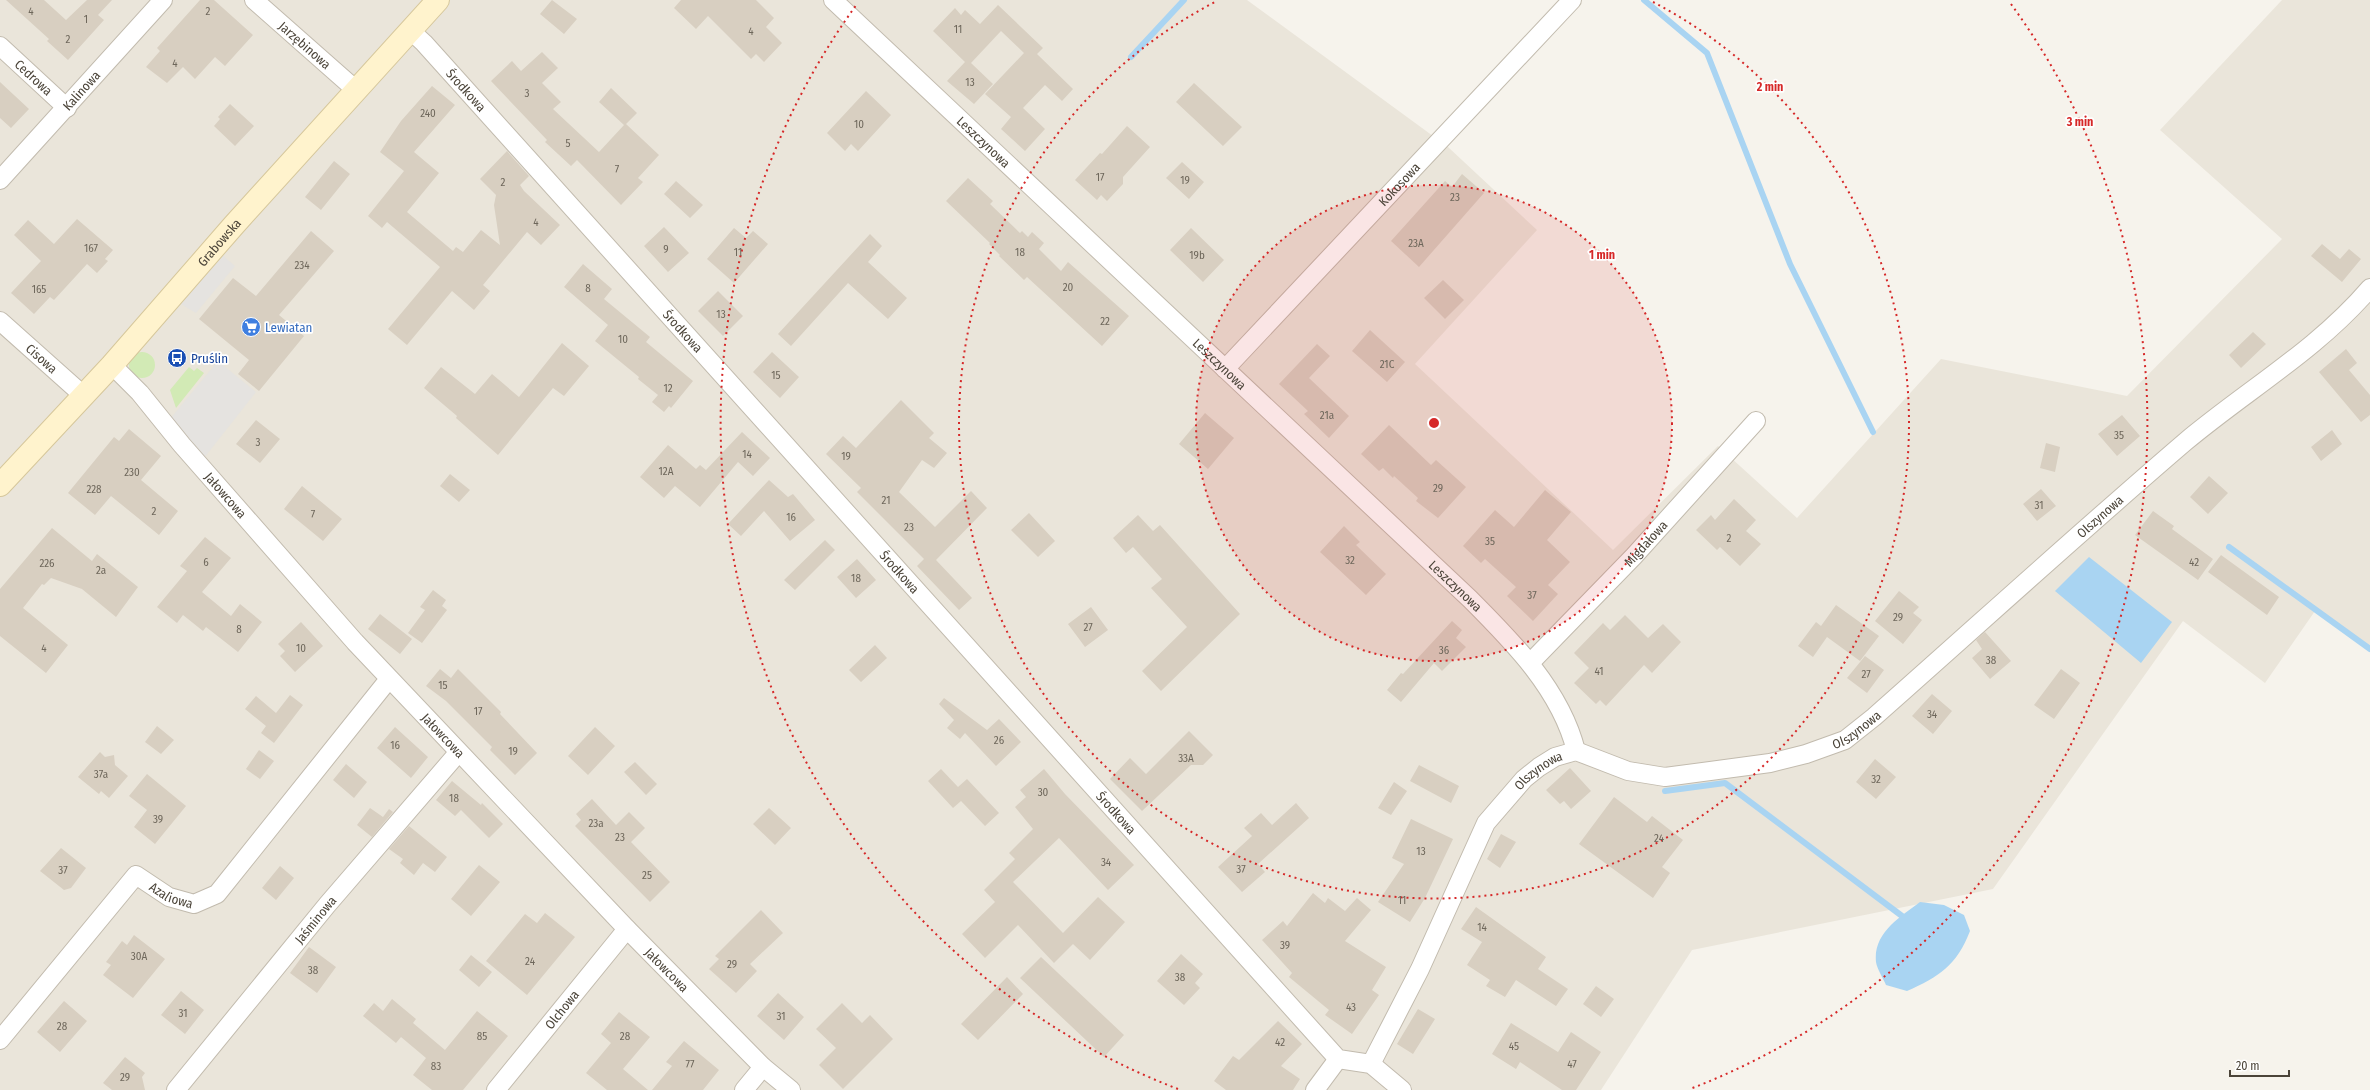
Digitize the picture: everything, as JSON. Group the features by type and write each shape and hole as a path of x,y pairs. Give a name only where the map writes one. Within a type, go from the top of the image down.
{"street":[{"name":"Kalinowa","path":"0,180 67,108 163,0"},
{"name":"Jarzębinowa","path":"254,0 356,90"},
{"name":"Grabowska","path":"0,485 112,365 234,225 438,0"},
{"name":"Leszczynowa","path":"833,0 1470,599 1531,662 1571,733 1576,751"},
{"name":"Kokosowa","path":"1225,369 1572,0"},
{"name":"Środkowa","path":"410,31 446,67 1338,1058"},
{"name":"Cedrowa","path":"0,46 67,108"},
{"name":"Olszynowa","path":"1371,1064 1420,969 1486,823 1524,779 1555,757 1576,751 1628,770 1665,777 1770,764 1806,754 1845,740 1874,717 2186,441 2308,349 2350,312 2370,288"},
{"name":"Cisowa","path":"0,321 84,396"},
{"name":"Jałowcowa","path":"112,365 140,393 182,445 390,679 458,753 627,929 763,1067 791,1090"},
{"name":"Migdałowa","path":"1531,662 1634,556 1756,421"},
{"name":"Azaliowa","path":"0,1040 136,875 169,897 194,904 218,894 390,679"},
{"name":"Jaśminowa","path":"176,1090 327,905 458,753"},
{"name":"Olchowa","path":"496,1090 627,929"},
{"path":"1315,1090 1338,1058 1371,1064 1402,1090"},
{"path":"744,1090 763,1067"}],"shaded area":[{"path":"0,0 1247,0 1448,147 1537,230 1415,364 1613,550 1718,446 1797,518 1941,359 2127,396 2282,239 2160,130 2282,0 2370,0 2370,652 2315,611 2265,683 2183,621 1993,889 1692,950 1601,1090 0,1090"},
{"path":"221,254 235,266 196,313 179,303"},
{"path":"218,361 256,392 204,458 170,419"}],"green space":[{"path":"142,352 151,356 155,365 151,374 142,378 133,374 129,365 133,356"},
{"path":"189,367 194,371 197,368 204,373 176,408 170,390"}],"water":[{"path":"2089,557 2172,622 2141,663 2055,591"},
{"path":"1920,902 1944,905 1964,915 1970,931 1959,953 1946,968 1938,975 1907,991 1886,985 1876,962 1876,952 1883,934 1889,927"}],"building":[{"path":"6,0 44,0 66,20 87,0 112,0 98,15 104,20 68,60 47,41 49,39"},
{"path":"200,0 214,0 253,35 225,66 215,57 195,79 183,67 167,83 146,67 160,51 157,48"},
{"path":"552,0 577,19 564,34 540,14"},
{"path":"681,0 756,0 774,18 766,27 782,43 764,62 756,54 751,59 708,16 696,29 674,8"},
{"path":"998,5 1043,48 1037,54 1073,89 1062,101 1045,85 1023,108 1045,129 1025,151 1001,129 1011,117 985,94 1024,53 1001,31 971,63 993,84 974,104 947,81 965,62 933,31 955,8 961,15 965,10 980,24"},
{"path":"542,52 558,68 542,83 561,102 553,109 599,152 624,125 599,102 611,88 637,113 626,124 659,155 638,178 643,182 621,205 577,160 571,166 545,142 547,140 491,81 512,61 521,71"},
{"path":"0,82 29,109 11,128 0,118"},
{"path":"1194,83 1242,127 1223,146 1176,102"},
{"path":"432,86 455,105 414,152 439,173 407,212 453,251 456,247 463,252 481,230 500,245 494,205 496,195 480,179 507,151 529,176 520,185 524,191 560,225 541,245 527,232 483,285 490,291 474,310 452,291 407,345 388,329 440,267 387,222 382,228 368,216 404,171 380,152 401,121"},
{"path":"866,91 891,115 858,151 851,144 845,151 827,133"},
{"path":"230,104 254,126 235,146 214,126 220,119 218,117"},
{"path":"1127,126 1150,147 1123,177 1123,184 1107,201 1101,195 1097,200 1075,180 1100,153 1102,154"},
{"path":"334,161 350,174 321,210 305,197"},
{"path":"1182,162 1204,182 1189,199 1166,178"},
{"path":"1462,174 1484,193 1419,267 1391,241 1445,181 1452,187"},
{"path":"968,178 993,201 990,204 1020,233 1022,231 1028,237 1032,232 1044,243 1039,249 1061,271 1068,262 1129,316 1102,346 1027,277 1024,280 999,256 1000,255 989,244 990,243 946,201"},
{"path":"676,181 703,205 690,218 664,194"},
{"path":"77,219 113,250 105,259 108,261 97,273 87,264 54,300 50,297 34,314 11,293 41,261 14,235 28,220 54,244"},
{"path":"664,227 689,253 668,272 644,246"},
{"path":"734,228 746,238 753,231 768,244 734,283 707,259"},
{"path":"1191,228 1224,260 1203,282 1170,250"},
{"name":"Lewiatan","path":"311,231 334,251 279,315 304,336 259,391 238,374 249,360 199,319 233,278 256,296"},
{"path":"870,234 882,246 868,262 907,298 888,319 848,283 791,346 778,334"},
{"path":"2322,244 2340,259 2349,249 2361,259 2342,282 2311,256"},
{"path":"583,264 612,289 604,299 650,337 646,342 693,381 671,408 669,406 664,412 652,402 658,395 638,379 639,377 595,341 608,325 564,287"},
{"path":"1443,280 1464,300 1445,319 1424,298"},
{"path":"718,291 743,316 723,336 698,311"},
{"path":"1370,330 1405,362 1387,382 1352,351"},
{"path":"2253,332 2266,344 2241,368 2229,355"},
{"path":"562,343 589,366 564,396 553,388 498,455 456,418 457,416 424,388 441,367 475,394 492,374 519,397"},
{"path":"1317,344 1330,356 1309,378 1349,416 1329,438 1304,414 1308,411 1279,384"},
{"path":"2346,349 2357,363 2349,370 2370,395 2370,415 2361,422 2319,372"},
{"path":"772,352 799,377 780,398 753,372"},
{"path":"901,400 934,433 929,438 947,453 934,468 922,460 899,492 935,527 971,491 987,508 936,560 972,598 959,610 917,566 924,559 857,492 861,488 826,454 843,436 856,448"},
{"path":"1205,413 1234,438 1208,469 1179,444"},
{"path":"2122,415 2140,436 2117,456 2098,434"},
{"path":"256,420 280,439 260,463 236,444"},
{"path":"1389,425 1431,465 1436,460 1466,487 1438,518 1416,501 1418,498 1394,476 1393,478 1383,468 1379,471 1361,454"},
{"path":"129,429 161,456 141,480 178,511 159,535 111,496 95,515 68,493 114,437 119,441"},
{"path":"2332,430 2342,444 2321,461 2311,447"},
{"path":"742,432 770,458 753,476 738,462 700,507 675,486 664,498 640,477 668,445 696,469 700,465 706,470"},
{"path":"2046,443 2060,447 2055,472 2040,468"},
{"path":"450,474 470,490 459,502 440,486"},
{"path":"2209,476 2228,493 2208,514 2190,497"},
{"path":"769,480 788,497 793,494 815,520 790,541 764,511 741,536 728,524"},
{"path":"302,486 342,519 323,541 284,509"},
{"path":"2041,489 2056,506 2037,521 2023,504"},
{"path":"1545,490 1571,512 1547,540 1570,562 1548,585 1558,594 1533,621 1507,596 1516,587 1485,559 1481,563 1463,546 1495,510 1514,527"},
{"path":"1734,499 1756,520 1746,531 1761,544 1740,566 1720,547 1717,550 1696,530 1711,515 1715,520"},
{"path":"2153,511 2174,526 2172,529 2213,559 2198,580 2135,535"},
{"path":"1029,513 1055,541 1038,557 1011,530"},
{"path":"1138,515 1153,531 1160,525 1240,614 1161,691 1142,671 1187,627 1151,588 1162,579 1133,547 1126,553 1113,538"},
{"path":"1344,526 1360,542 1356,545 1386,574 1366,595 1320,552"},
{"path":"52,528 92,561 97,554 138,587 116,617 82,589 51,578 44,585 42,584 23,608 68,645 46,673 0,636 0,589"},
{"path":"205,537 231,558 202,592 231,616 240,604 262,622 238,652 206,627 203,631 183,615 177,623 157,607 187,571 180,566"},
{"path":"825,540 835,550 795,590 784,580"},
{"path":"2221,555 2279,597 2267,615 2208,572"},
{"path":"857,559 876,580 856,598 837,577"},
{"path":"433,590 446,600 442,606 447,610 422,643 408,633 425,610 420,607"},
{"path":"1899,591 1919,607 1913,613 1922,620 1903,644 1875,621"},
{"path":"1836,605 1879,636 1860,661 1827,637 1813,657 1798,646 1816,622 1821,626"},
{"path":"1091,607 1108,630 1085,647 1068,624"},
{"path":"380,614 412,639 400,654 368,629"},
{"path":"1625,615 1648,638 1663,624 1681,642 1652,673 1644,665 1606,706 1600,700 1596,704 1574,683 1589,668 1574,653 1603,623 1610,630"},
{"path":"1452,621 1462,630 1456,638 1466,647 1442,671 1434,663 1401,702 1387,690 1401,673 1403,674"},
{"path":"301,622 323,646 295,672 280,656 285,651 278,644"},
{"path":"1985,632 2011,661 1990,679 1972,658 1982,649 1976,640"},
{"path":"875,645 887,658 861,682 849,670"},
{"path":"1865,656 1884,670 1867,693 1847,678"},
{"path":"440,669 451,678 458,669 501,712 500,714 537,753 515,775 490,750 492,747 446,701 426,686"},
{"path":"2061,669 2080,683 2054,719 2034,705"},
{"path":"1932,694 1952,711 1933,734 1912,716"},
{"path":"290,695 303,705 274,743 261,733 266,726 245,709 256,696 276,713"},
{"path":"944,698 987,730 999,719 1021,742 996,766 965,733 960,739 947,728 954,720 939,704"},
{"path":"157,726 174,740 161,754 145,742"},
{"path":"395,727 428,757 411,778 377,748"},
{"path":"595,727 615,746 588,775 568,756"},
{"path":"1189,731 1213,755 1203,765 1191,765 1142,811 1110,779 1130,758 1146,774"},
{"path":"259,750 274,761 260,779 246,769"},
{"path":"100,752 105,757 114,755 115,765 128,776 109,798 101,791 99,794 78,777"},
{"path":"1875,759 1896,777 1876,799 1856,782"},
{"path":"635,762 657,784 646,795 624,772"},
{"path":"346,764 367,782 354,798 333,780"},
{"path":"1419,765 1459,786 1451,803 1410,781"},
{"path":"1570,768 1591,791 1571,809 1564,801 1560,804 1546,790"},
{"path":"941,769 958,787 967,779 999,813 985,826 961,801 953,808 928,781"},
{"path":"1044,769 1065,794 1134,865 1108,890 1059,838 1013,882 1063,933 1098,897 1125,922 1090,960 1073,944 1054,963 1018,925 985,958 962,934 995,902 984,890 1015,859 1009,853 1033,829 1015,807 1026,797 1020,790"},
{"path":"147,774 186,806 155,844 134,827 147,810 129,796"},
{"path":"452,781 481,805 482,803 503,824 489,838 461,810 455,816 436,800"},
{"path":"1394,782 1407,791 1391,815 1378,808"},
{"path":"1614,797 1647,822 1652,816 1683,840 1662,867 1670,873 1653,898 1579,844"},
{"path":"592,799 616,825 629,812 645,828 631,842 670,882 650,902 575,826 581,820 576,814"},
{"path":"1296,803 1309,818 1258,864 1265,872 1242,892 1218,867 1252,836 1244,828 1261,813 1272,825"},
{"path":"370,808 383,817 389,809 393,812 372,837 357,825"},
{"path":"769,808 791,828 775,845 753,824"},
{"path":"1411,819 1453,839 1425,898 1410,922 1378,902 1404,864 1392,858"},
{"path":"409,826 447,857 435,872 423,863 414,875 400,863 403,859 389,849"},
{"path":"1501,834 1516,842 1500,868 1487,859"},
{"path":"61,848 86,868 71,888 64,890 40,871"},
{"path":"479,865 500,882 471,916 451,899"},
{"path":"280,866 294,878 276,900 262,888"},
{"path":"1313,893 1325,903 1328,898 1345,911 1357,898 1371,910 1345,941 1386,967 1372,990 1379,995 1352,1034 1325,1015 1329,1010 1289,977 1292,973 1262,940 1283,921 1287,926"},
{"path":"1476,907 1546,957 1538,969 1568,989 1556,1006 1516,980 1505,997 1486,986 1490,980 1467,965 1482,942 1461,929"},
{"path":"761,910 783,933 750,964 757,971 736,993 709,969 719,959 715,956"},
{"path":"545,913 575,937 527,995 486,961 525,914 537,923"},
{"path":"134,935 165,959 133,998 103,975 111,965 106,962 122,941 127,945"},
{"path":"309,947 336,967 317,993 290,973"},
{"path":"1181,954 1203,974 1195,983 1200,988 1184,1005 1157,981"},
{"path":"471,955 492,972 479,987 459,970"},
{"path":"1041,957 1124,1035 1104,1057 1020,978"},
{"path":"1007,977 1023,994 978,1040 961,1024"},
{"path":"1596,986 1614,999 1601,1017 1583,1004"},
{"path":"181,991 204,1010 185,1034 161,1015"},
{"path":"778,993 804,1017 784,1040 757,1016"},
{"path":"392,999 416,1019 413,1023 445,1050 477,1011 508,1036 463,1090 432,1090 413,1075 426,1058 401,1037 396,1043 363,1016 374,1003 383,1011"},
{"path":"64,1001 87,1021 60,1052 37,1032"},
{"path":"842,1003 862,1023 870,1015 893,1039 843,1089 819,1065 836,1048 816,1029"},
{"path":"1418,1009 1435,1019 1413,1054 1397,1044"},
{"path":"619,1012 650,1037 623,1069 648,1090 607,1090 586,1073 611,1043 601,1034"},
{"path":"1278,1021 1302,1044 1281,1066 1300,1079 1293,1090 1226,1090 1214,1081 1233,1056 1239,1060"},
{"path":"1511,1023 1558,1052 1571,1032 1601,1052 1576,1090 1562,1090 1520,1062 1516,1069 1492,1054"},
{"path":"684,1041 719,1070 703,1090 652,1090 672,1066 666,1062"},
{"path":"125,1057 145,1073 142,1077 145,1090 112,1090 103,1083"}],"waterway":[{"path":"1131,57 1184,0"},
{"path":"1644,0 1707,53 1790,264 1873,432"},
{"path":"2229,547 2370,649"},
{"path":"1665,791 1725,783 1902,916"}],"place":[{"name":"Lewiatan","path":"251,327"},
{"name":"Pruślin","path":"177,358"}]}
